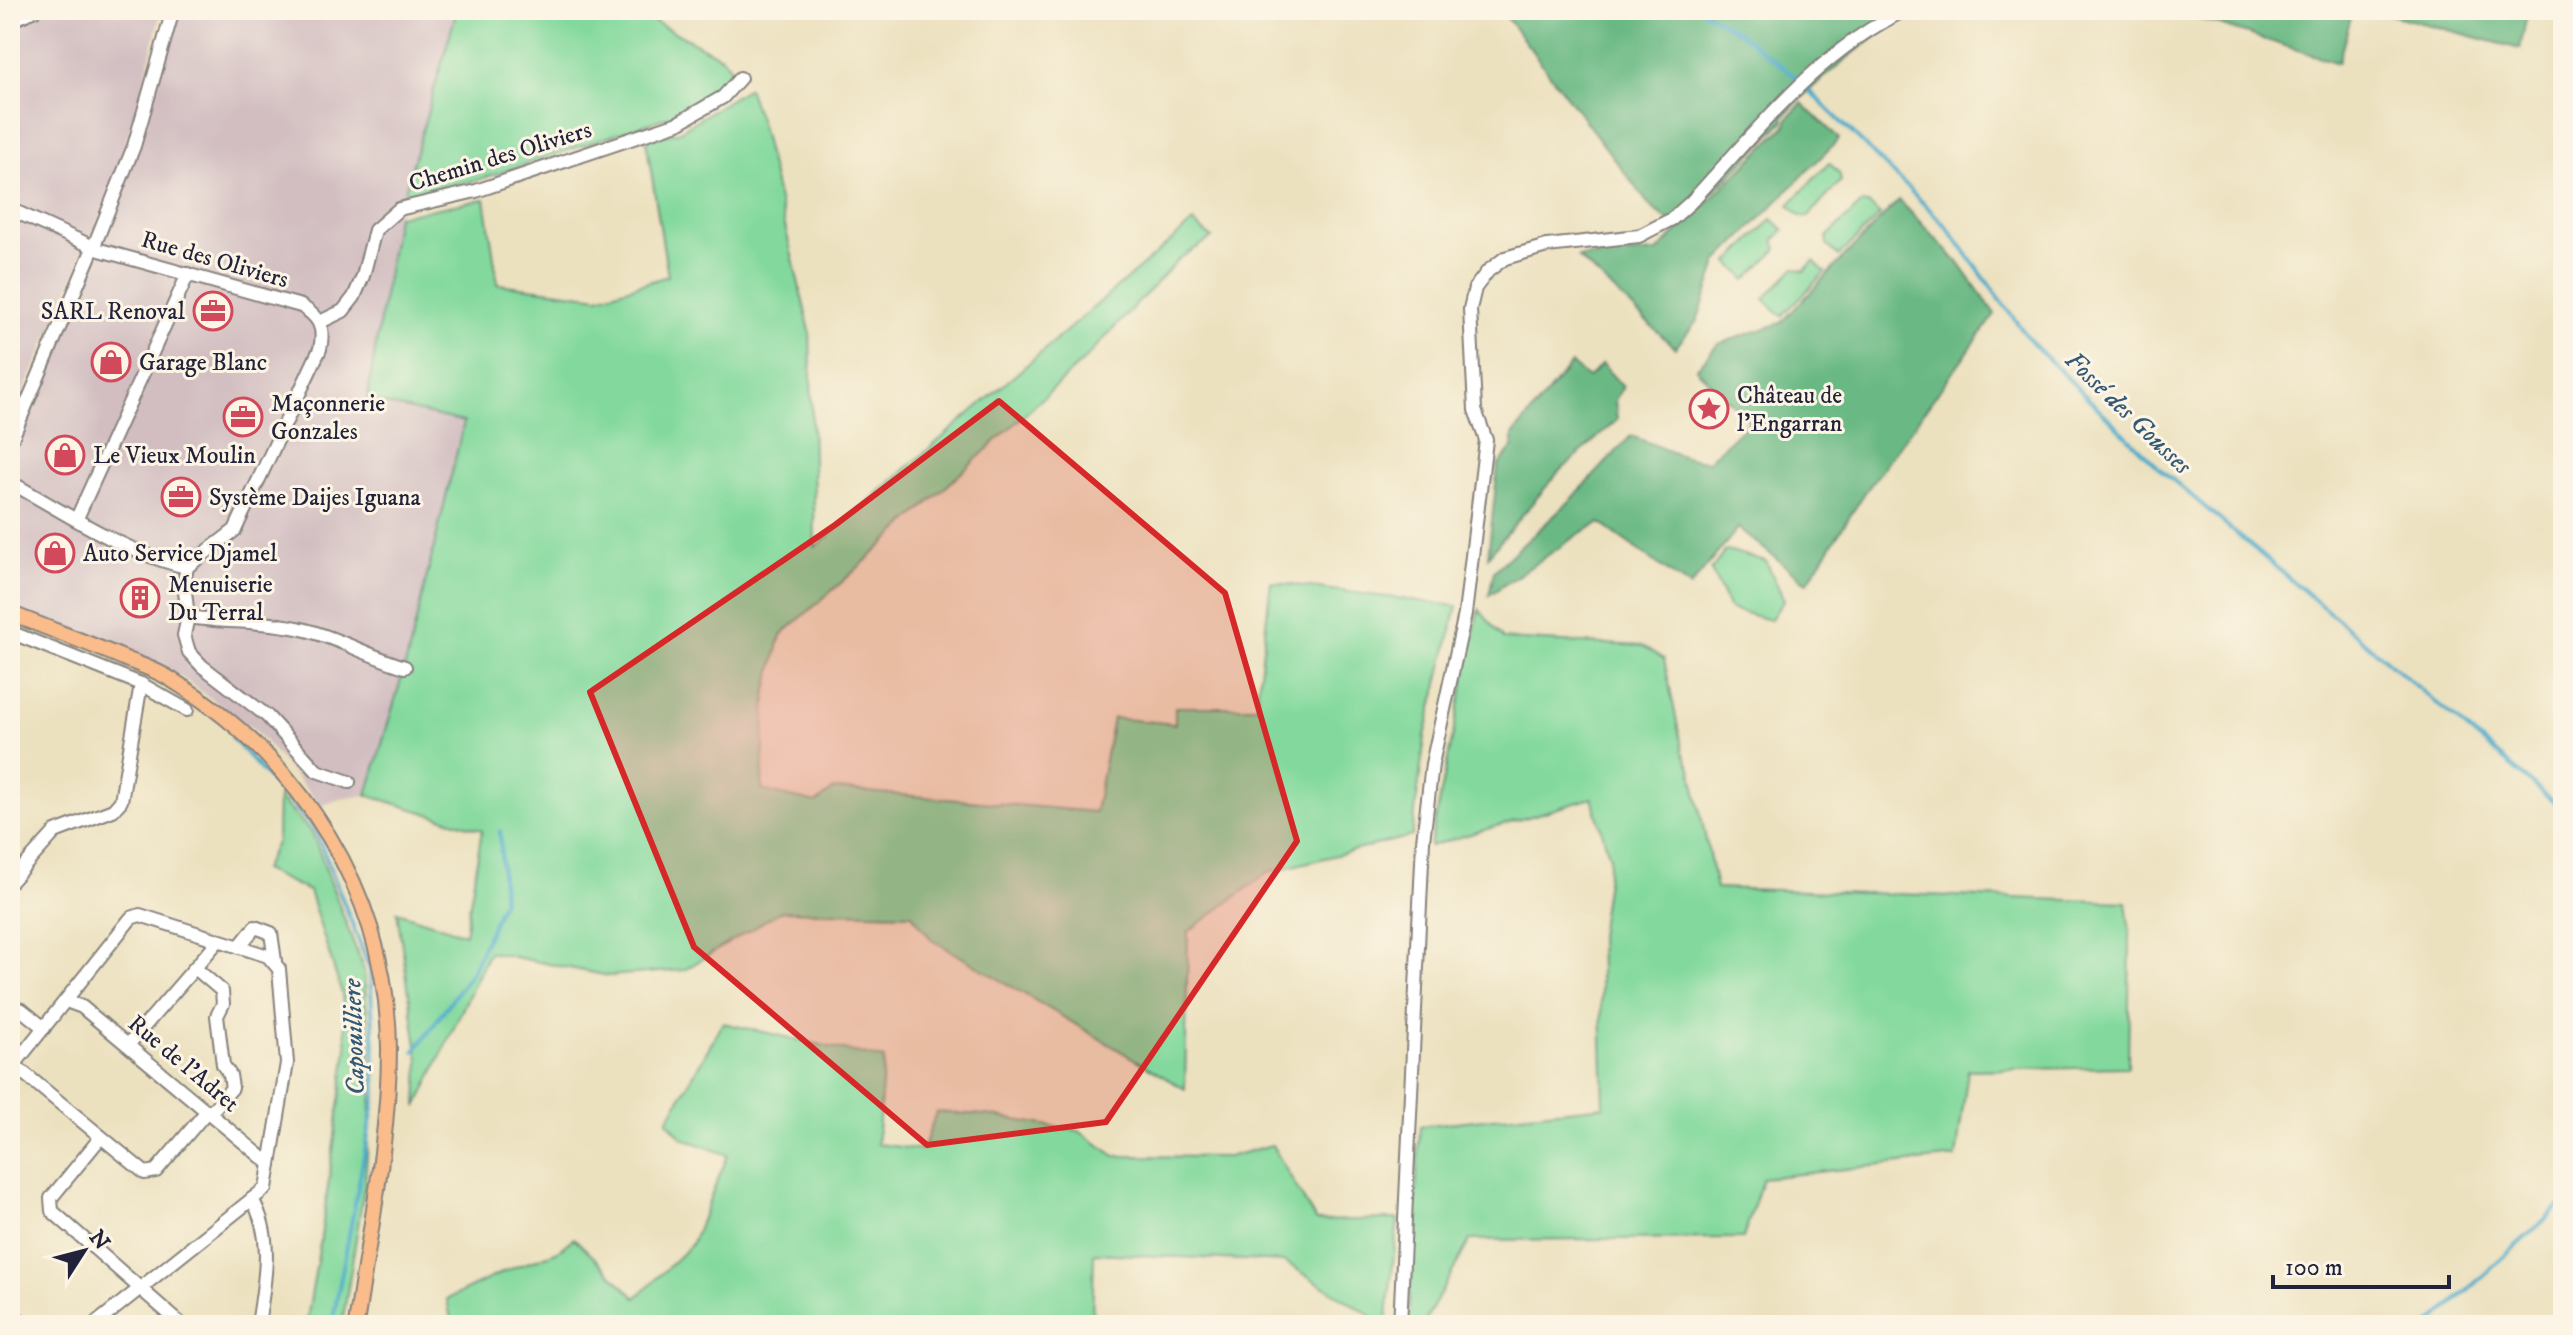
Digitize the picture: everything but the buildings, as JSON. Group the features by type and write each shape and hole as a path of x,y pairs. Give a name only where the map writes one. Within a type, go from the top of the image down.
{"main road":[{"path":"10,613 169,678 207,703 245,732 273,761 332,839 355,887 372,934 386,1003 389,1047 388,1091 356,1325"}],"street":[{"path":"10,21 35,10"},
{"path":"10,443 134,146 173,10"},
{"path":"1400,1325 1423,841 1432,764 1465,614 1486,440 1475,410 1470,309 1475,288 1488,271 1505,258 1547,246 1639,236 1672,219 1822,62 1879,22 1905,10"},
{"name":"Chemin des Oliviers","path":"320,322 343,311 354,297 375,230 399,209 476,191 678,123 723,97 740,78"},
{"name":"Rue des Oliviers","path":"10,209 94,246 301,306 320,322"},
{"path":"77,518 188,274"},
{"path":"320,322 323,335 320,349 235,530 187,567 184,583 188,617 185,644 195,660 267,716 317,771 349,782"},
{"path":"10,482 168,563 187,567"},
{"path":"188,617 275,624 310,631 405,667"},
{"path":"10,632 141,684 187,710"},
{"path":"10,882 55,832 66,825 113,810 121,801 141,684"},
{"path":"195,968 222,991 223,1004 217,1016 223,1065 230,1075 232,1088 156,1171 145,1173 12,1067 131,918 140,915 268,956 275,961"},
{"path":"94,1325 266,1188 287,1063 280,978 271,933 255,927 239,947"},
{"path":"128,1045 218,941"},
{"name":"Rue de l'Adret","path":"66,1001 82,1007 270,1164"},
{"path":"10,1006 22,1010 44,1028"},
{"path":"101,1137 51,1198 52,1211 182,1325"},
{"path":"252,1199 268,1259 258,1325"},
{"path":"10,1314 28,1325"}],"highlighted area":[{"path":"999,401 1225,593 1297,841 1106,1122 927,1145 694,947 590,692 835,525"}],"shaded area":[{"path":"10,10 161,10 141,96 98,223 23,394 33,401 87,280 140,144 179,10 457,10 397,216 368,400 464,421 407,659 367,795 321,806 255,730 178,675 10,611"}],"green space":[{"path":"457,10 633,10 723,58 735,74 715,95 677,114 478,180 404,194"},
{"path":"1501,10 1914,10 1813,87 1783,117 1784,121 1677,228 1650,206"},
{"path":"2173,10 2353,10 2338,63"},
{"path":"2373,10 2528,10 2520,49"},
{"path":"748,88 761,125 810,331 815,547 1193,222 1212,238 1179,259 1083,361 781,635 766,694 762,790 816,803 834,789 1095,812 1113,718 1175,724 1175,707 1256,707 1271,582 1457,606 1425,736 1412,836 1269,872 1188,932 1185,1089 931,939 912,914 781,911 684,970 609,976 489,952 417,1107 419,1060 397,912 465,934 482,830 367,795 407,659 464,422 367,400 397,216 485,199 498,284 599,297 668,276 646,140 678,132"},
{"path":"1802,103 1839,139 1718,261 1697,321 1675,348 1578,257 1657,252 1786,125 1788,118"},
{"path":"1829,163 1839,173 1841,181 1808,217 1800,216 1789,205"},
{"path":"1899,200 1958,262 1995,314 1864,494 1807,583 1738,528 1690,587 1600,523 1489,595 1494,571 1571,500 1631,436 1679,455 1708,461 1750,421 1696,369 1718,344 1781,323"},
{"path":"1862,203 1870,205 1880,215 1839,256 1827,245 1827,237"},
{"path":"1772,219 1784,230 1774,240 1777,249 1746,280 1729,262"},
{"path":"1814,261 1825,272 1782,316 1764,299 1794,268 1804,271"},
{"path":"1571,364 1588,378 1602,364 1623,387 1615,400 1617,420 1556,475 1488,556 1498,466 1513,447 1513,435"},
{"path":"1726,550 1766,561 1784,600 1770,620 1730,609 1711,570"},
{"path":"1479,609 1503,639 1643,646 1664,659 1716,888 2126,902 2130,934 2128,1067 1968,1070 1956,1157 1763,1178 1743,1238 1470,1240 1423,1325 1408,1325 1420,1126 1604,1106 1599,936 1610,858 1592,798 1430,846"},
{"path":"278,797 312,833 364,971 372,1089 365,1182 342,1325 306,1325 347,1049 342,994 309,891 263,870 277,841"},
{"path":"723,1023 884,1059 877,1144 923,1150 936,1112 987,1115 1079,1131 1115,1156 1228,1157 1272,1145 1316,1221 1398,1219 1386,1325 1285,1262 1094,1253 1092,1325 452,1325 447,1299 505,1271 556,1252 574,1238 636,1298 691,1245 728,1155 682,1138 667,1121"}],"waterway":[{"name":"Fossé des Gousses","path":"1701,10 1737,31 1791,73 1897,177 1947,227 2032,343 2160,469 2563,810"},
{"name":"Capouilliere","path":"232,738 315,830 370,969 376,1092 332,1325"},
{"name":"Capouilliere","path":"414,1052 472,972 503,900 500,831"},
{"name":"Fossé des Gousses","path":"2429,1325 2563,1203"}],"place":[{"name":"SARL Renoval","path":"213,311"},
{"name":"Garage Blanc","path":"111,362"},
{"name":"Château de l'Engarran","path":"1709,409"},
{"name":"Maçonnerie Gonzales","path":"243,417"},
{"name":"Le Vieux Moulin","path":"65,455"},
{"name":"Système Daijes Iguana","path":"181,497"},
{"name":"Auto Service Djamel","path":"55,553"},
{"name":"Menuiserie Du Terral","path":"140,598"}]}
